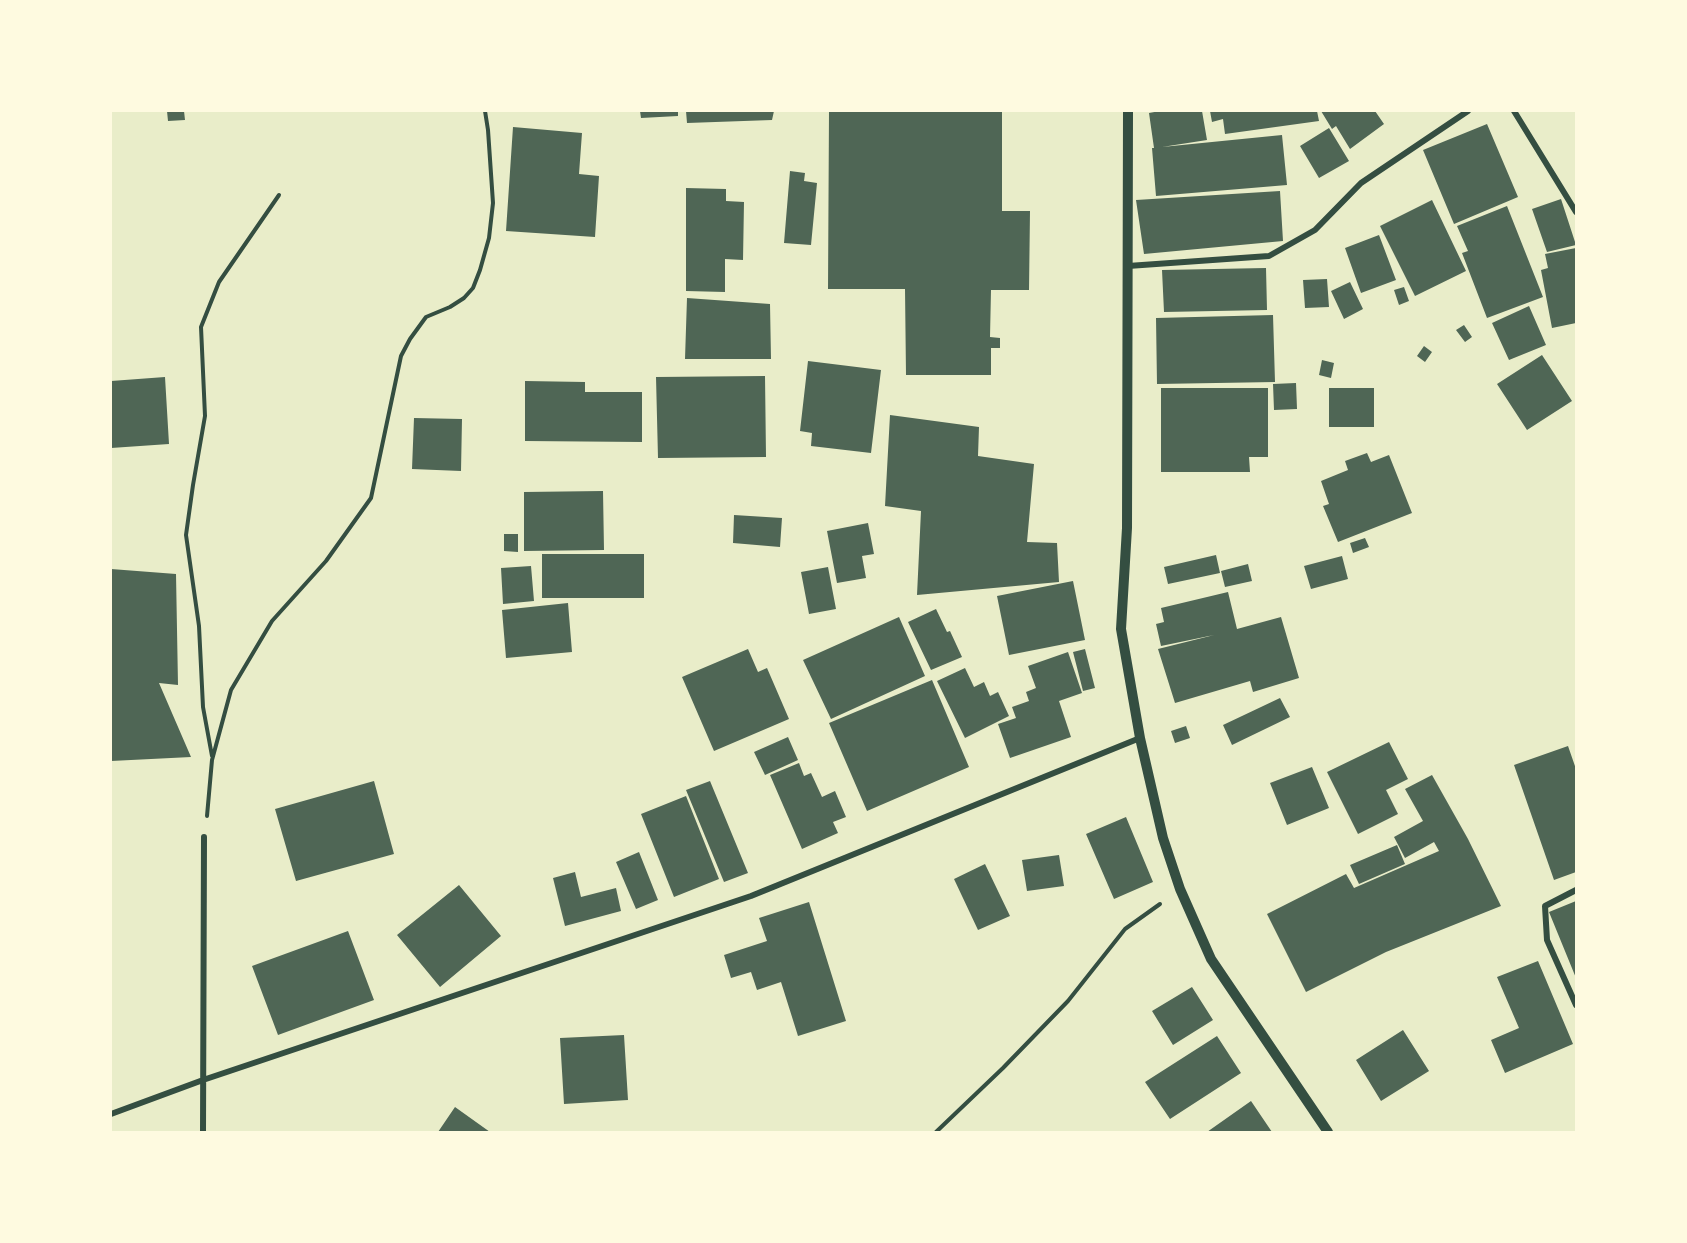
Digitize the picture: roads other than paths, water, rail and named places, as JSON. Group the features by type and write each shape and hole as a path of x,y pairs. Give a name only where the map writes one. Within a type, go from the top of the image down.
{"street":[{"path":"1128,111 1126,528 1121,629 1140,738 1163,838 1180,889 1210,959 1328,1132"},
{"path":"1128,266 1269,256 1315,230 1362,183 1468,111"},
{"path":"1514,111 1576,212"},
{"path":"111,1114 203,1080 751,896 1140,738"},
{"path":"203,1132 204,837"},
{"path":"1576,891 1545,906 1547,940 1576,1005"}]}
